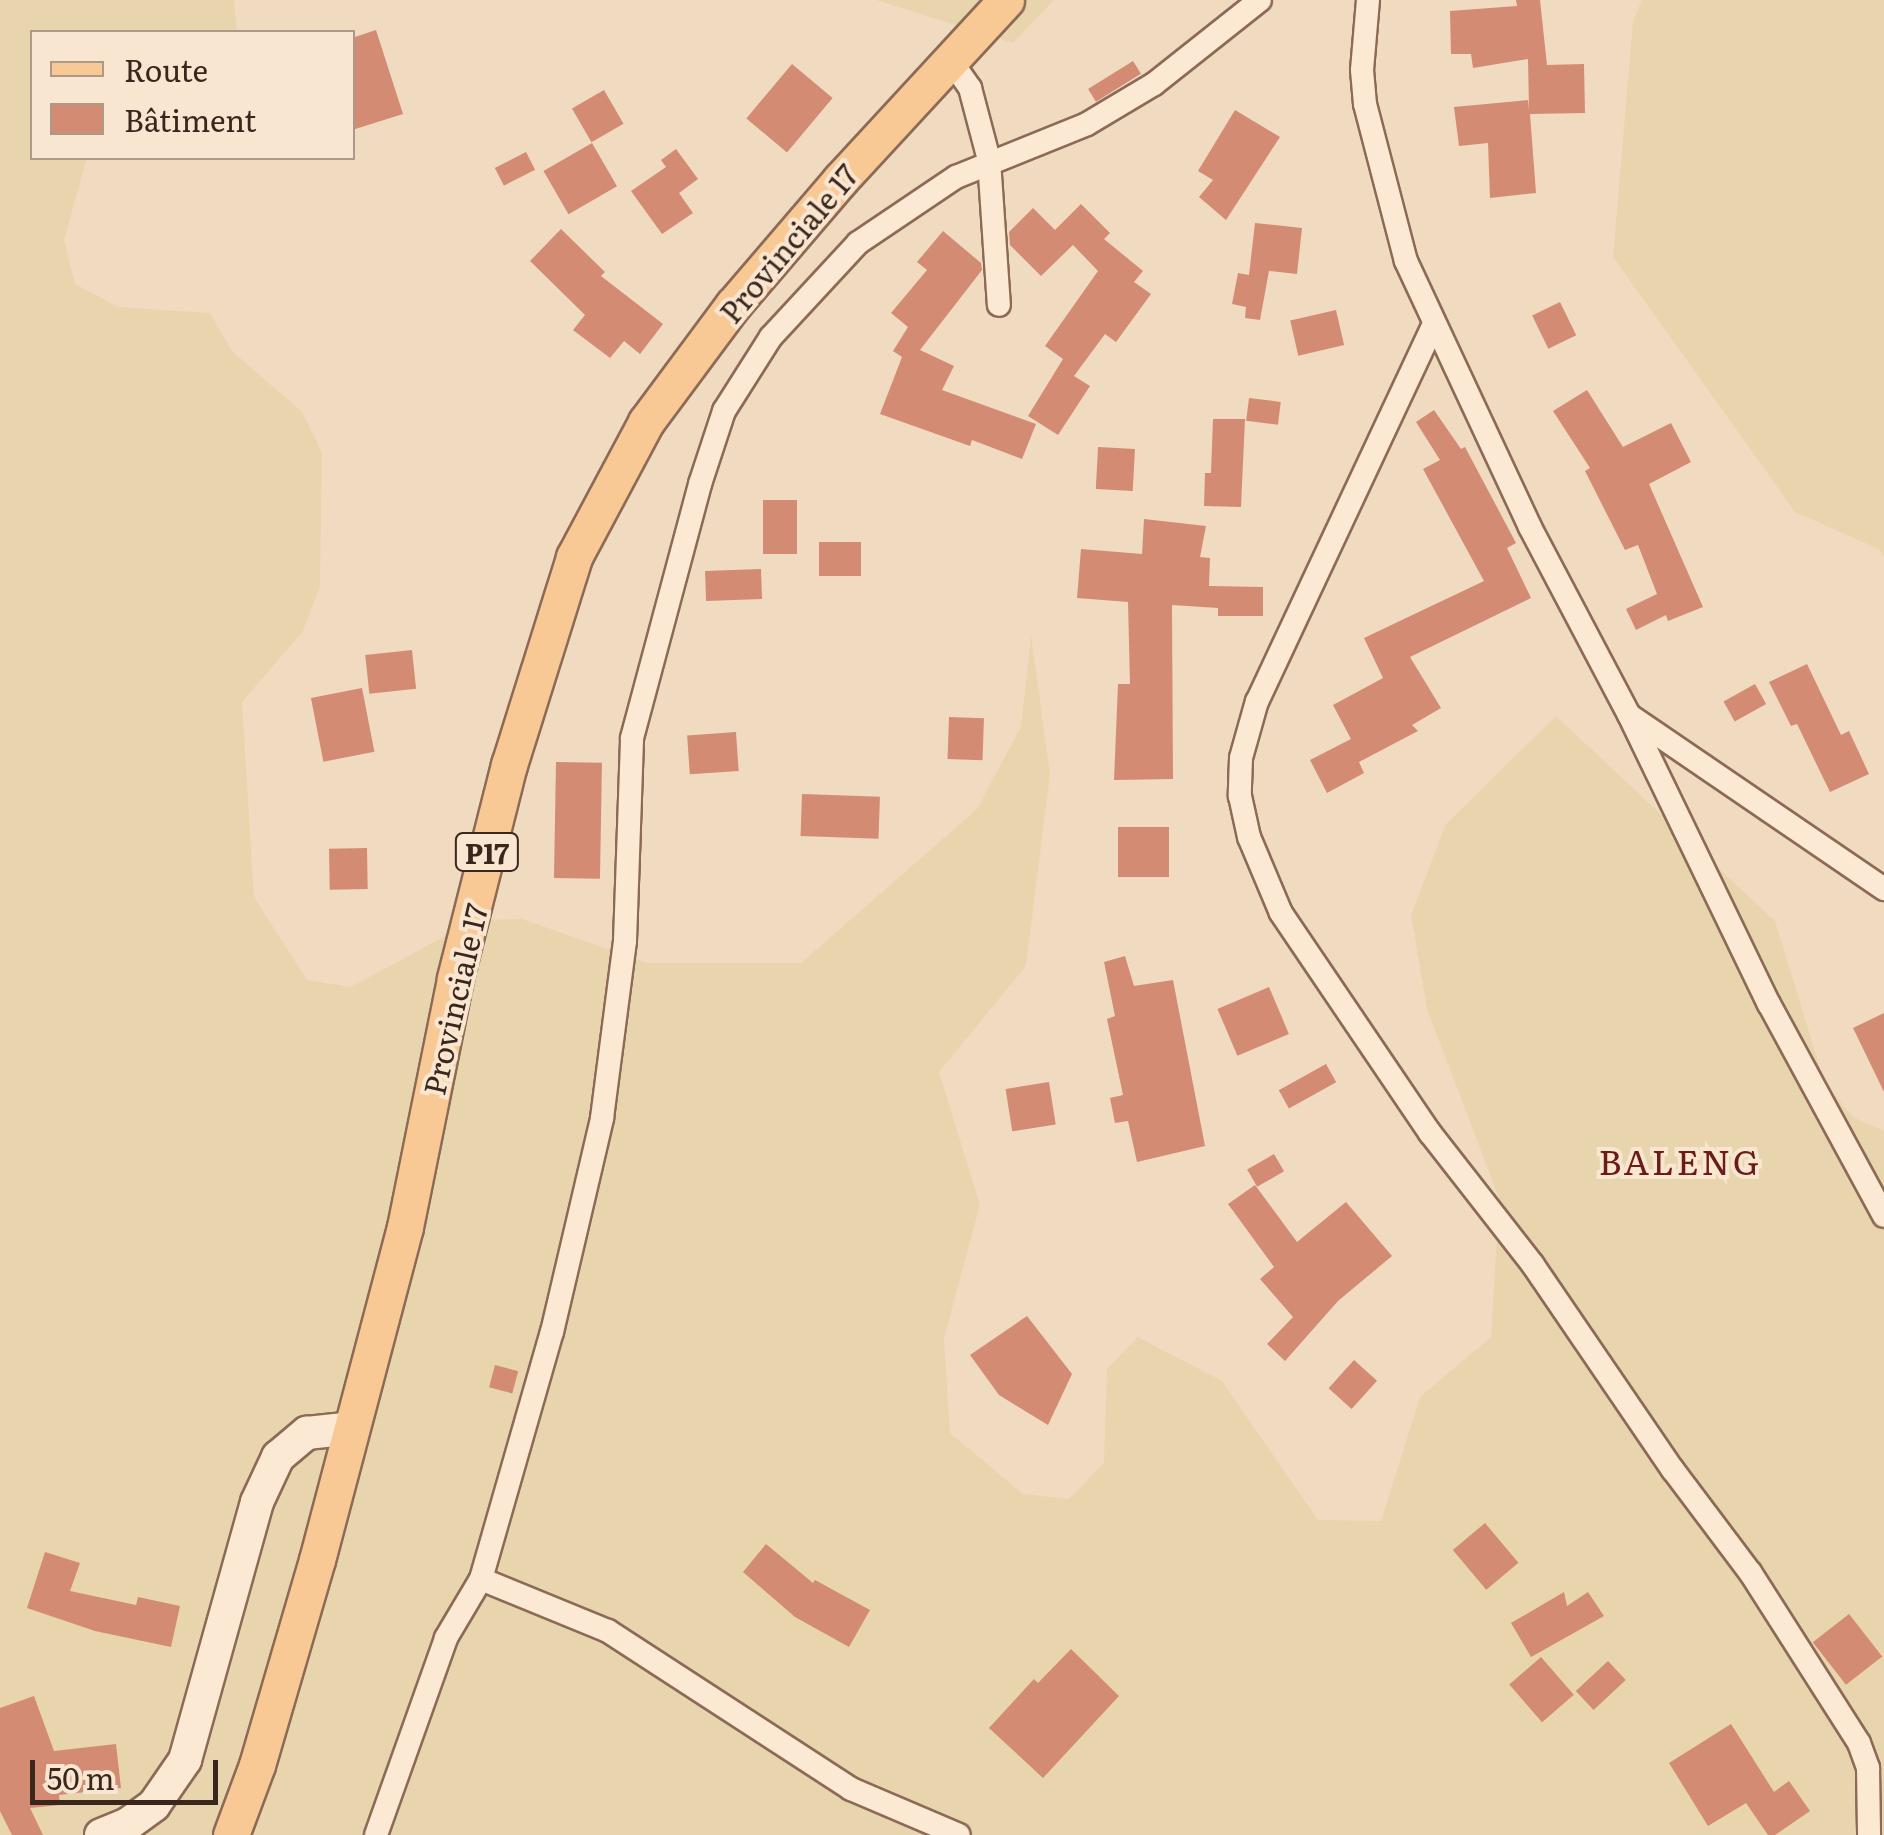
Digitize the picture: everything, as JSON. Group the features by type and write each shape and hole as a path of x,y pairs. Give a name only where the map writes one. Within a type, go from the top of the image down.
{"main road":[{"name":"Provinciale 17","path":"231,1835 263,1746 352,1428 405,1227 456,978 510,765 574,557 658,404 733,305 949,58 1006,0"}],"street":[{"path":"376,1835 446,1638 481,1579 552,1332 602,1118 625,941 632,738 700,484 724,411 771,337 813,286 858,243 989,160 1087,124 1154,84 1260,0"},
{"path":"1368,0 1362,70 1371,134 1406,261 1530,527 1629,716 1769,1004 1884,1216"},
{"path":"949,58 970,88 989,160 998,305"},
{"path":"1434,324 1258,701 1240,758 1240,796 1249,837 1282,912 1334,992 1430,1133 1534,1265 1673,1470 1750,1572 1860,1742 1868,1768 1869,1835"},
{"path":"1629,716 1884,889"},
{"path":"100,1835 128,1824 154,1805 185,1760 257,1502 278,1457 307,1433 352,1428"},
{"path":"481,1579 608,1631 850,1789 960,1835"}],"shaded area":[{"path":"0,0 234,0 237,30 30,30 30,160 86,160 64,240 75,284 118,307 210,313 232,351 302,412 322,453 320,587 303,631 242,702 254,897 307,980 351,987 475,920 522,919 648,963 801,963 977,809 1021,727 1031,635 1050,774 1026,966 939,1072 980,1205 944,1338 950,1433 1023,1494 1069,1499 1104,1463 1107,1369 1138,1337 1222,1381 1318,1520 1381,1521 1420,1397 1491,1337 1499,1198 1427,1009 1411,915 1446,824 1556,716 1775,921 1825,1084 1853,1117 1884,1131 1884,1835 0,1835"},
{"path":"876,0 1054,0 1013,43"},
{"path":"1642,0 1884,0 1884,557 1879,549 1795,512 1613,257 1633,21"}],"building":[{"path":"1516,0 1540,0 1547,65 1584,64 1585,113 1530,114 1536,193 1490,198 1488,143 1459,146 1454,107 1528,100 1529,110 1528,59 1473,68 1471,54 1451,54 1450,11 1517,6"},
{"path":"376,30 403,114 355,129 355,37"},
{"path":"1133,61 1141,74 1096,102 1088,89"},
{"path":"792,64 833,98 787,152 746,118"},
{"path":"604,90 624,124 591,142 572,108"},
{"path":"1235,110 1280,137 1226,220 1199,197 1213,180 1198,171"},
{"path":"592,143 617,186 569,214 544,171"},
{"path":"676,149 698,179 679,193 693,213 662,234 631,191 666,167 661,160"},
{"path":"526,152 535,170 504,186 495,168"},
{"path":"1081,204 1110,233 1104,239 1143,271 1134,282 1151,294 1116,342 1105,334 1074,376 1090,386 1058,435 1028,416 1063,359 1045,346 1098,271 1073,245 1041,276 1010,245 1009,232 1033,208 1055,230"},
{"path":"1255,223 1302,228 1297,274 1269,271 1260,320 1245,318 1246,307 1232,304 1238,273 1249,275"},
{"path":"561,229 605,272 601,276 663,324 640,354 624,341 610,358 573,330 585,315 530,261"},
{"path":"943,231 981,263 982,270 920,350 954,366 942,390 1036,424 1022,459 972,440 970,446 880,414 902,357 893,351 908,327 891,313 927,270 917,262"},
{"path":"1560,302 1576,335 1548,349 1532,316"},
{"path":"1336,310 1344,345 1298,356 1290,321"},
{"path":"1587,390 1623,447 1671,423 1691,462 1649,484 1703,607 1668,621 1666,615 1636,630 1626,609 1657,594 1638,545 1625,550 1585,471 1590,468 1553,411"},
{"path":"1249,398 1281,402 1278,425 1246,421"},
{"path":"1434,410 1461,449 1465,447 1516,543 1507,548 1531,598 1410,657 1441,708 1412,725 1418,731 1359,762 1364,773 1327,793 1310,760 1351,739 1333,705 1383,678 1364,638 1484,581 1423,469 1440,460 1416,422"},
{"path":"1213,419 1245,419 1241,507 1204,506 1205,473 1211,473"},
{"path":"1098,447 1135,449 1133,491 1096,489"},
{"path":"763,500 797,500 797,554 763,554"},
{"path":"1144,519 1206,526 1200,557 1210,558 1209,586 1263,587 1263,616 1218,616 1218,608 1172,605 1173,779 1114,780 1118,684 1130,684 1128,602 1077,598 1081,549 1142,554"},
{"path":"819,542 861,542 861,576 819,576"},
{"path":"761,569 762,599 706,601 705,571"},
{"path":"412,650 416,689 369,694 365,655"},
{"path":"1807,664 1841,735 1849,731 1869,774 1830,792 1797,724 1791,726 1769,682"},
{"path":"1755,684 1766,704 1735,722 1724,701"},
{"path":"362,688 374,752 323,762 311,698"},
{"path":"949,717 984,718 983,760 948,759"},
{"path":"736,732 739,771 690,774 687,735"},
{"path":"556,762 602,763 600,879 554,878"},
{"path":"802,794 880,797 878,839 801,836"},
{"path":"1118,827 1169,827 1169,877 1118,877"},
{"path":"367,848 368,889 330,890 329,849"},
{"path":"1125,956 1134,986 1173,980 1205,1146 1137,1162 1128,1121 1115,1123 1110,1098 1123,1095 1107,1019 1115,1016 1104,962"},
{"path":"1269,987 1289,1034 1237,1056 1217,1009"},
{"path":"1884,1013 1884,1092 1853,1028"},
{"path":"1326,1064 1336,1082 1289,1109 1279,1090"},
{"path":"1049,1082 1056,1124 1012,1131 1006,1089"},
{"path":"1274,1154 1284,1171 1257,1187 1247,1170"},
{"path":"1255,1185 1297,1242 1346,1202 1392,1256 1338,1301 1285,1361 1267,1344 1293,1317 1260,1279 1274,1267 1228,1204"},
{"path":"1027,1316 1072,1374 1048,1425 999,1395 970,1355"},
{"path":"1354,1360 1377,1381 1352,1409 1329,1388"},
{"path":"495,1365 518,1371 512,1393 489,1387"},
{"path":"1485,1523 1518,1563 1486,1590 1453,1550"},
{"path":"766,1544 813,1583 815,1580 870,1610 849,1647 795,1617 743,1572"},
{"path":"45,1552 80,1563 70,1591 136,1605 138,1597 180,1606 171,1647 95,1631 27,1608"},
{"path":"1564,1592 1567,1606 1588,1592 1604,1616 1531,1657 1511,1623"},
{"path":"1849,1614 1882,1657 1846,1685 1813,1642"},
{"path":"1071,1649 1119,1696 1043,1778 989,1728 1034,1679 1038,1683"},
{"path":"1541,1657 1574,1695 1542,1722 1509,1685"},
{"path":"1608,1661 1626,1680 1594,1710 1576,1691"},
{"path":"34,1696 54,1751 116,1744 121,1788 59,1795 60,1805 30,1808 43,1835 12,1835 0,1811 0,1708"},
{"path":"1731,1724 1774,1792 1789,1781 1810,1811 1775,1835 1768,1835 1746,1803 1708,1826 1669,1763"}],"district":[{"name":"BALENG","path":"1680,1160"}]}
